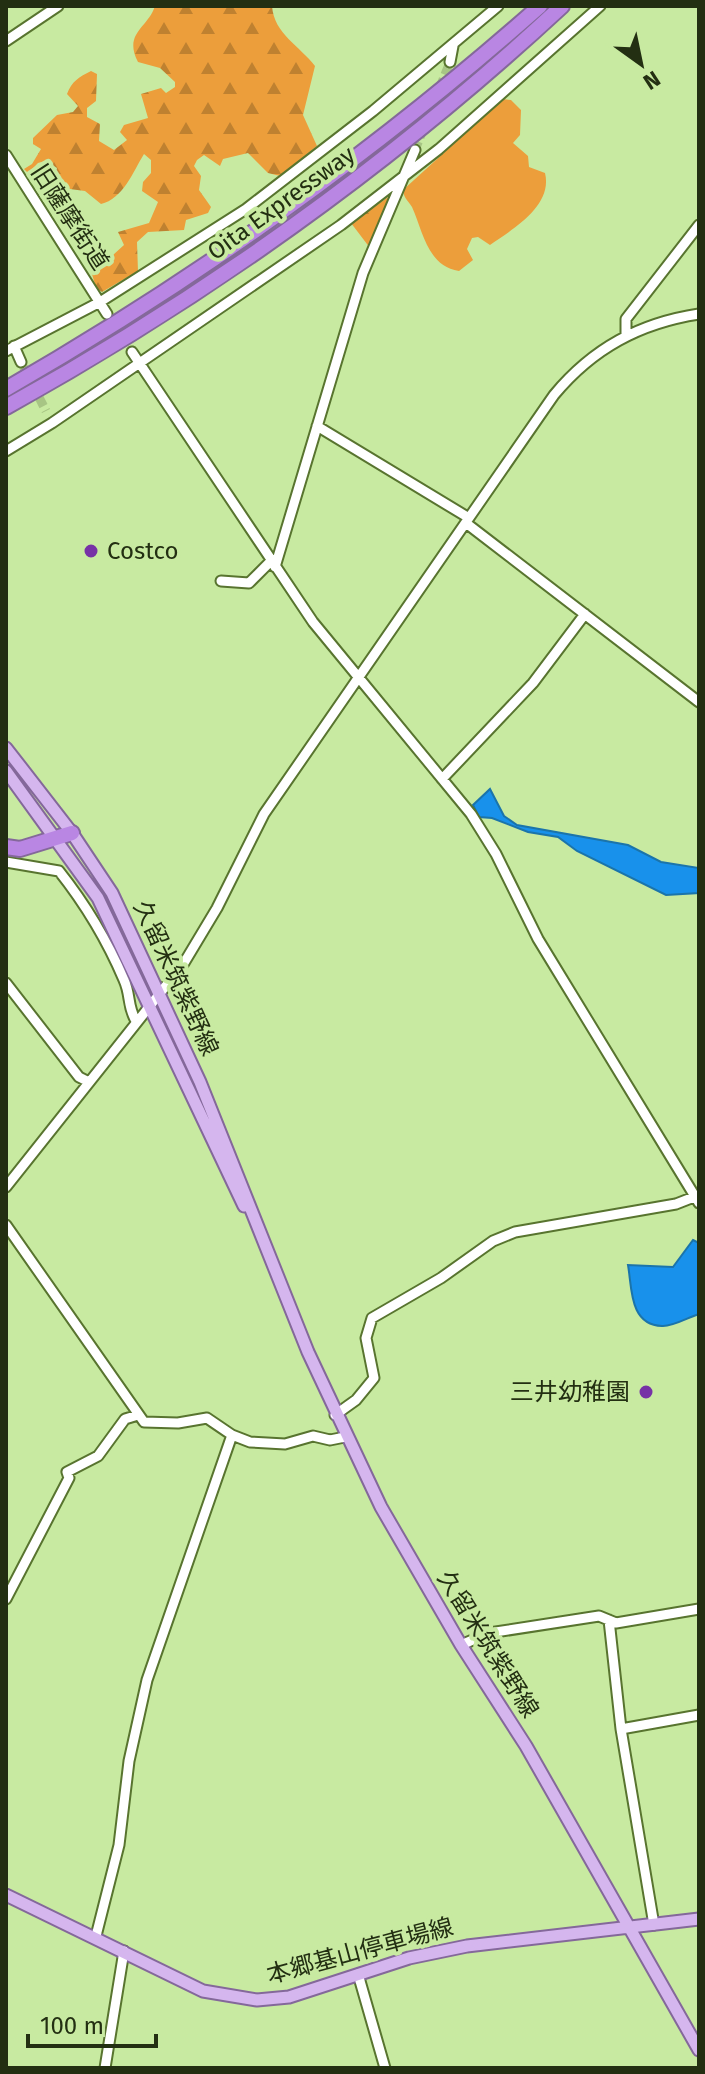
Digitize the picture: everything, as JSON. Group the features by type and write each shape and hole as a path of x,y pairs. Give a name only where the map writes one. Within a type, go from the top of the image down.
{"highway":[{"name":"Oita Expressway","path":"6,389 146,305 286,211 381,140 540,6"},
{"name":"Oita Expressway","path":"6,407 116,342 295,223 378,161 562,6"},
{"path":"6,417 116,342"},
{"path":"6,847 20,849 72,833"}],"main road":[{"name":"久留米筑紫野線","path":"6,748 72,833 112,893 160,993 335,1415 381,1507 461,1645 526,1746 699,2050"},
{"name":"久留米筑紫野線","path":"6,771 98,898 150,1003 210,1139 268,1248"},
{"name":"本郷基山停車場線","path":"6,1895 96,1936 203,1991 240,2000 289,1997 358,1974 467,1946 699,1919"}],"street":[{"path":"6,41 58,6"},
{"path":"21,362 10,349 100,302 246,209 453,46 498,6"},
{"path":"6,451 52,423 341,225 407,173 600,6"},
{"path":"450,62 453,46"},
{"path":"221,581 249,583 272,564 363,273 415,150"},
{"name":"旧薩摩街道","path":"7,158 107,314"},
{"path":"626,335 626,319 699,225"},
{"path":"6,1187 160,993 205,931 264,814 565,382 584,363 626,335 666,319 699,314"},
{"path":"132,352 313,622 471,814 496,854 538,939 698,1199 515,1232 493,1241 441,1278 372,1318 366,1338 374,1378 356,1400 335,1415"},
{"path":"46,411 52,423"},
{"path":"317,426 468,520 699,702"},
{"path":"442,779 533,683 585,614"},
{"path":"6,862 59,871 103,935 129,990 127,1003 136,1021"},
{"path":"6,983 79,1077 89,1082"},
{"path":"6,1225 138,1415 149,1424 207,1418 232,1435 269,1444 313,1436 330,1440 345,1437"},
{"path":"6,1599 69,1478 67,1472 98,1456 125,1419 138,1415"},
{"path":"96,1936 119,1845 129,1761 147,1680 232,1435"},
{"path":"461,1645 489,1633 599,1616 616,1623 699,1609"},
{"path":"609,1620 621,1729 654,1925"},
{"path":"621,1729 699,1715"},
{"path":"105,2068 124,1951"},
{"path":"358,1974 385,2068"}],"green space":[{"path":"155,6 272,6 277,24 315,66 303,115 317,146 280,176 268,173 248,153 223,159 220,166 204,155 194,166 201,176 199,190 211,207 208,213 186,220 184,230 148,232 137,242 138,271 102,292 96,288 92,274 124,245 118,232 149,223 158,202 142,191 143,182 151,173 151,160 144,154 121,191 101,204 85,191 62,188 54,178 57,168 45,161 38,163 28,173 24,169 32,164 41,149 33,144 33,138 57,115 73,112 78,106 67,94 79,77 91,71 97,74 96,101 87,108 87,117 100,124 99,141 114,150 127,140 120,132 124,125 148,118 141,94 161,88 166,93 175,87 175,82 160,68 138,62 134,52 135,37"},
{"path":"503,99 511,100 521,110 520,135 513,143 528,156 529,167 545,173 543,196 529,215 490,245 478,237 472,238 467,249 473,260 459,271 448,268 433,255 403,190"},
{"path":"394,193 370,248 351,223"}],"water":[{"path":"490,789 504,816 517,825 628,845 661,862 699,868 699,893 666,895 577,851 558,837 528,832 492,818 479,817 473,805"},
{"path":"693,1240 699,1243 699,1314 671,1325 651,1324 643,1319 634,1303 628,1265 673,1267"}],"tunnel":[{"path":"415,150 450,62"},
{"path":"21,362 46,411"}],"place":[{"name":"Costco","path":"91,551"},
{"name":"三井幼稚園","path":"646,1392"}]}
